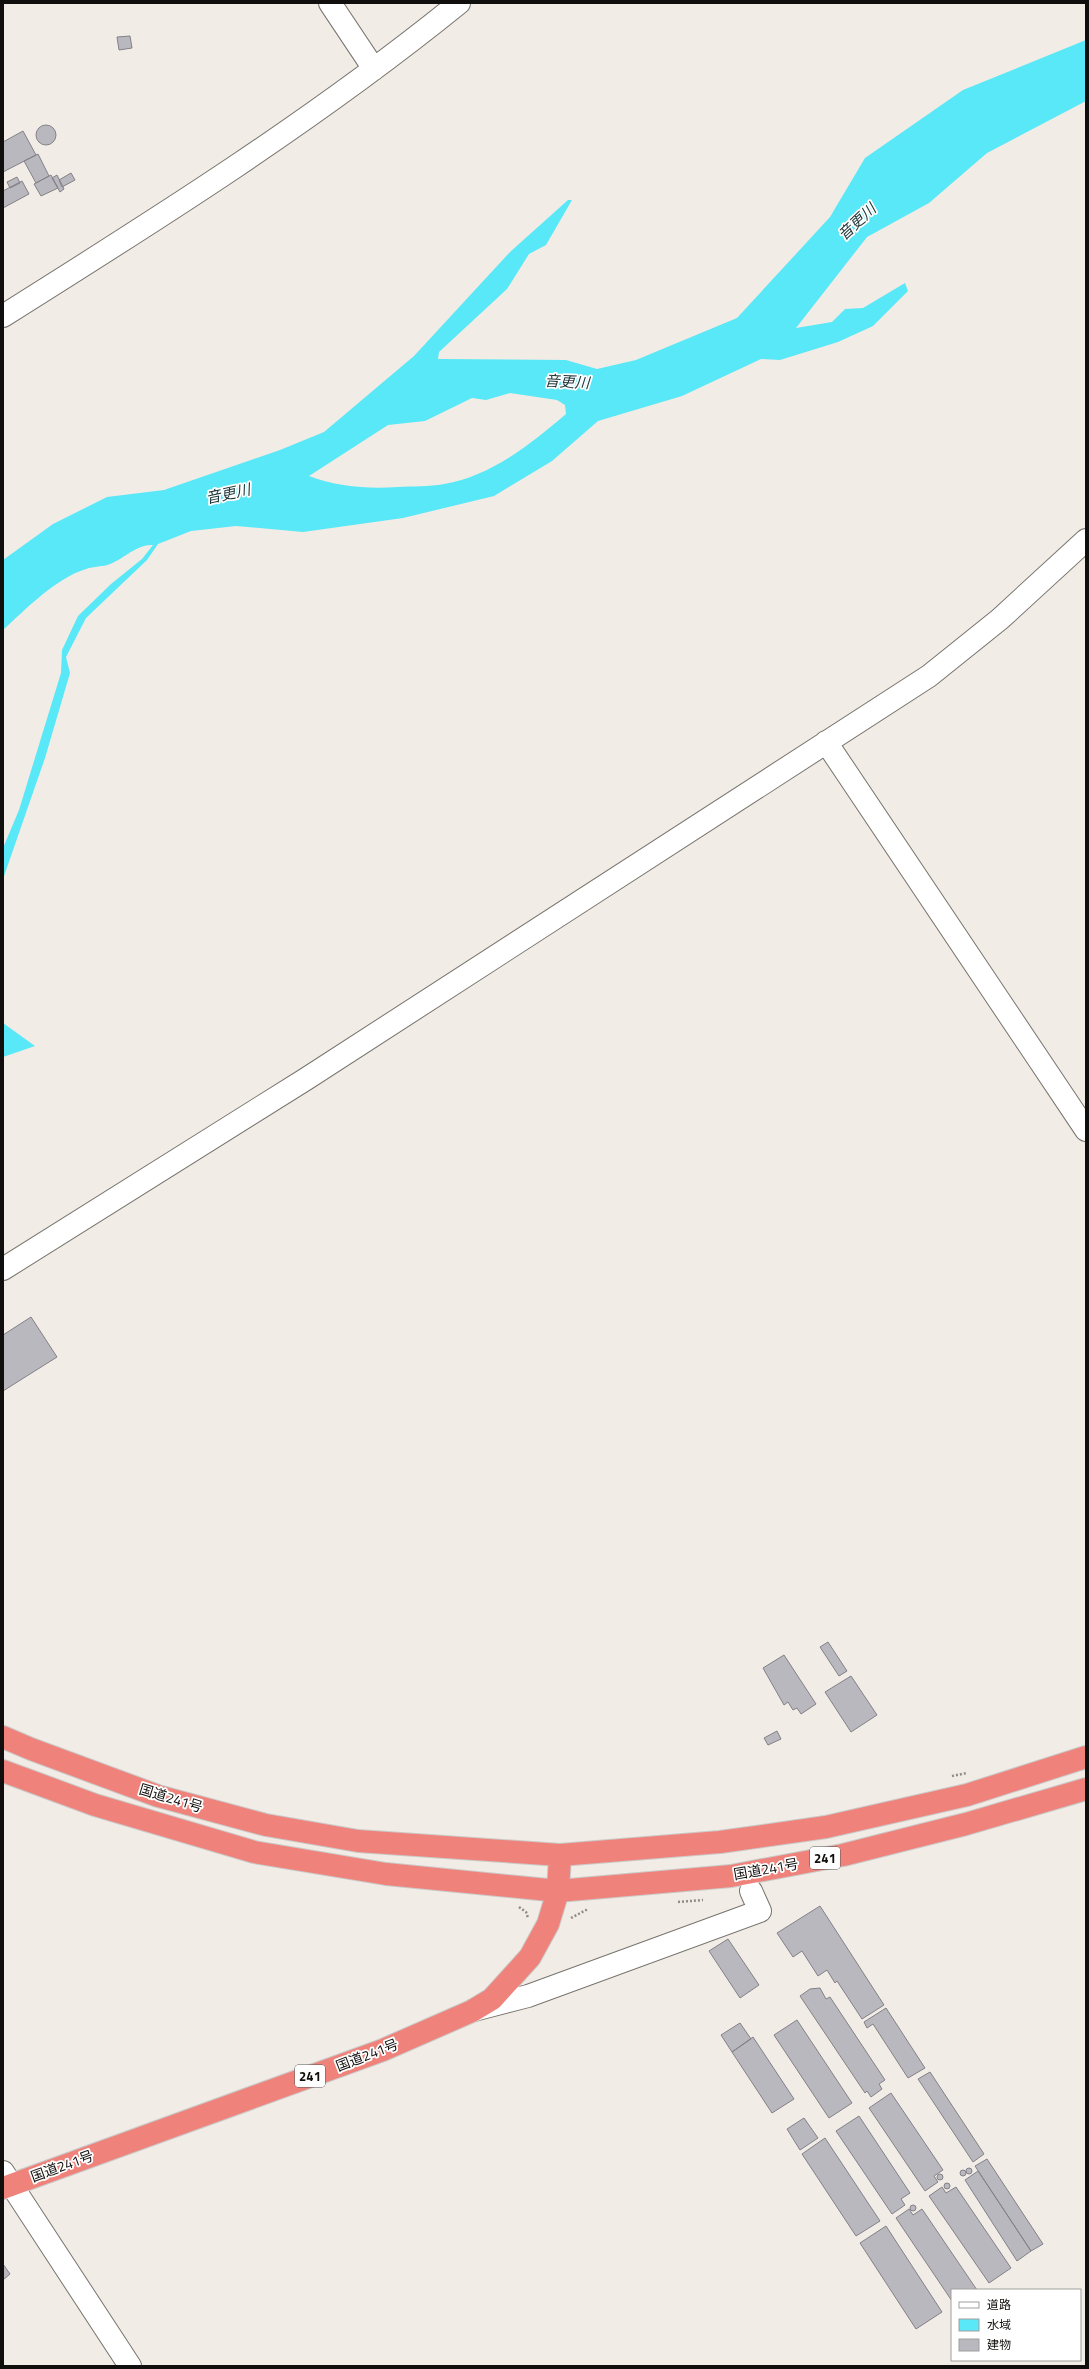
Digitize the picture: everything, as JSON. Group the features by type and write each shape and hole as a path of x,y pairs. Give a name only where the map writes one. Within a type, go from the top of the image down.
{"highway":[{"name":"国道241号","path":"3,1737 30,1749 158,1796 266,1825 358,1842 560,1854 720,1842 826,1827 967,1795 1086,1757"},
{"name":"国道241号","path":"3,1771 95,1805 254,1852 386,1874 558,1890 731,1876 843,1855 966,1824 1086,1789"},
{"name":"国道241号","path":"6,2181 383,2050 472,2011 492,1999 530,1957 548,1924 558,1890 560,1854"}],"street":[{"path":"330,3 374,69"},
{"path":"3,316 180,204 374,69 459,3"},
{"path":"3,1268 306,1079 929,676 1000,619 1086,540"},
{"path":"826,742 1086,1130"},
{"path":"472,2011 528,1996 760,1911 751,1891"},
{"path":"6,2181 130,2366"}],"path":[{"path":"948,1777 971,1771"}],"water":[{"name":"音更川","path":"1086,40 1086,101 987,153 929,203 867,237 796,328 832,322 845,309 863,308 905,283 908,291 873,326 838,342 780,360 761,359 682,396 598,421 552,461 494,496 403,518 303,532 236,526 191,531 158,544 147,560 86,618 66,657 70,673 45,758 3,879 3,848 19,810 61,673 62,650 78,616 111,584 142,559 153,545 147,545 136,549 110,564 92,567 64,579 31,604 3,630 3,560 53,524 107,497 164,490 280,450 324,432 414,356 510,252 568,200 572,200 546,245 529,254 507,289 439,352 438,359 566,360 597,369 636,360 737,318 830,217 865,158 963,90","holes":["510,393 557,400 565,405 566,414 553,425 510,457 478,474 461,480 433,486 376,488 342,485 309,476 388,425 425,421 472,398 486,400"]},
{"path":"3,1023 35,1046 3,1057"}],"building":[{"path":"130,36 132,48 119,50 117,37"},
{"path":"42,125 50,125 56,131 56,139 50,145 42,145 36,139 36,131"},
{"path":"23,131 36,155 3,172 3,142"},
{"path":"38,154 49,176 36,183 24,161"},
{"path":"71,173 75,180 62,187 59,180"},
{"path":"51,175 58,188 41,196 34,184"},
{"path":"57,175 64,189 60,192 52,178"},
{"path":"17,177 20,183 10,188 7,182"},
{"path":"22,181 29,194 3,208 3,191"},
{"path":"31,1317 57,1357 3,1391 3,1335"},
{"path":"828,1642 847,1671 839,1676 820,1647"},
{"path":"784,1655 816,1704 801,1714 797,1708 793,1710 788,1702 784,1705 763,1668"},
{"path":"851,1676 877,1715 851,1732 825,1692"},
{"path":"777,1731 781,1739 768,1745 764,1738"},
{"path":"820,1906 884,2005 862,2019 837,1981 835,1983 827,1970 818,1976 802,1951 793,1957 777,1933"},
{"path":"728,1939 759,1985 740,1998 709,1951"},
{"path":"820,1988 826,1999 830,1997 885,2080 879,2084 882,2089 871,2097 867,2091 865,2093 800,1996 810,1989"},
{"path":"886,2008 925,2068 908,2078 873,2024 867,2028 864,2022"},
{"path":"797,2020 852,2103 829,2118 774,2035"},
{"path":"740,2023 751,2039 732,2052 721,2035"},
{"path":"753,2037 794,2099 772,2113 732,2052"},
{"path":"930,2072 984,2154 973,2162 918,2079"},
{"path":"891,2093 943,2170 934,2176 938,2182 925,2191 869,2108"},
{"path":"859,2116 910,2193 901,2199 905,2205 892,2214 836,2131"},
{"path":"804,2118 818,2138 800,2150 787,2129"},
{"path":"825,2138 880,2221 856,2236 802,2154"},
{"path":"987,2159 1043,2244 1031,2251 975,2166"},
{"path":"969,2168 972,2171 969,2174 966,2171"},
{"path":"963,2170 966,2173 963,2176 960,2173"},
{"path":"978,2171 1031,2251 1017,2261 965,2180"},
{"path":"940,2174 943,2177 940,2180 937,2177"},
{"path":"947,2183 950,2186 947,2189 944,2186"},
{"path":"942,2187 946,2193 956,2187 1011,2268 989,2283 929,2196"},
{"path":"913,2205 916,2208 913,2211 910,2208"},
{"path":"909,2209 913,2215 922,2209 976,2289 951,2289 951,2300 896,2218"},
{"path":"886,2226 942,2312 916,2329 860,2243"},
{"path":"3,2264 10,2274 3,2280"}]}
